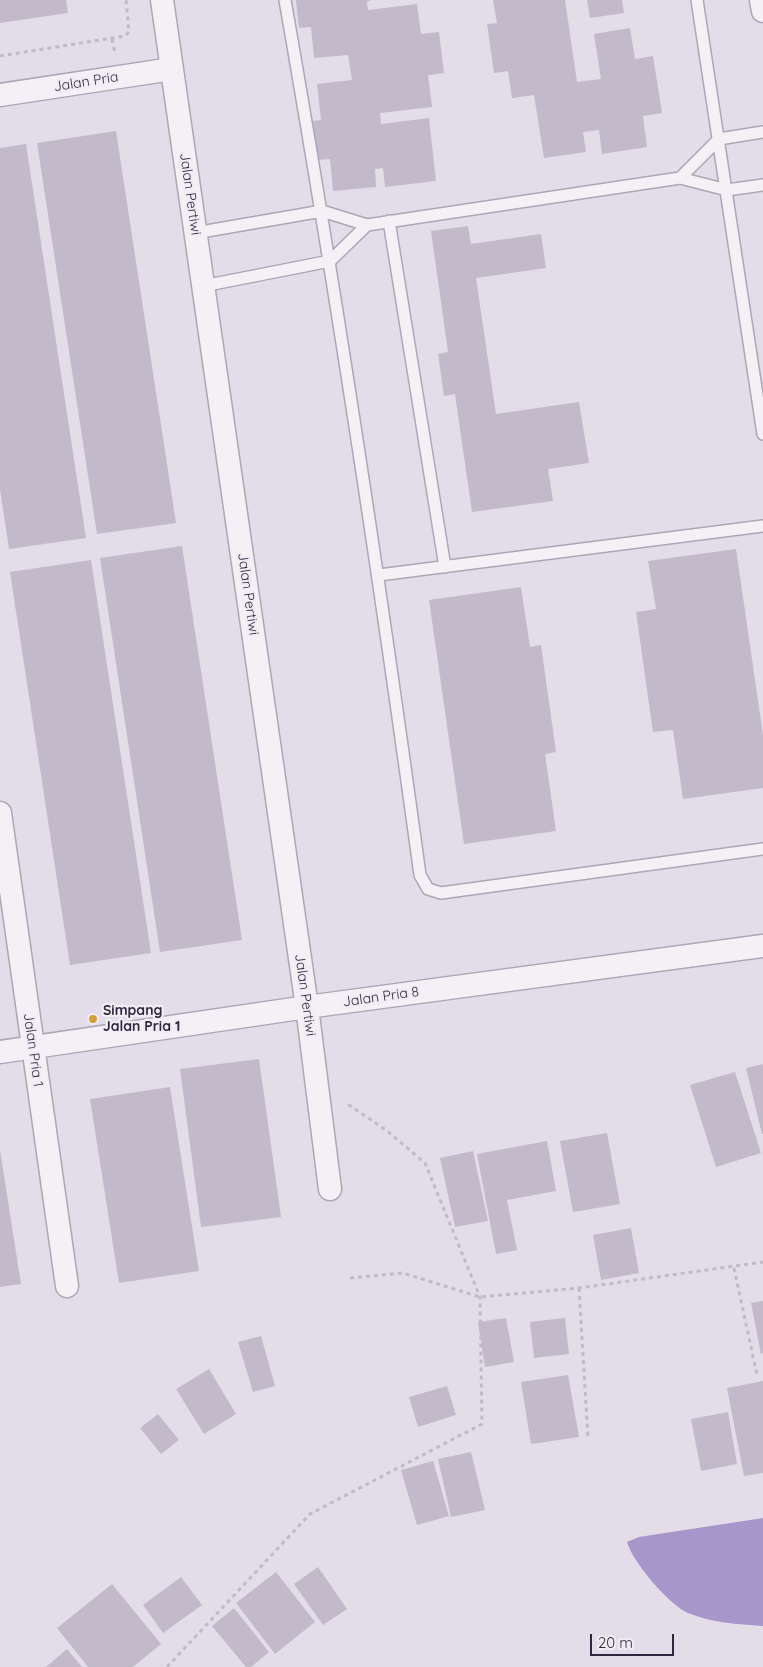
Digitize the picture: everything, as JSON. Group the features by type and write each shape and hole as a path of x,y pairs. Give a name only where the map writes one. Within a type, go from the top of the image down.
{"street":[{"name":"Jalan Pertiwi","path":"162,0 307,1007 330,1189"},
{"path":"761,0 763,11"},
{"name":"Jalan Pria","path":"0,95 172,69"},
{"name":"Jalan Pria 1","path":"0,813 66,1286"},
{"name":"Jalan Pria 8","path":"0,1052 307,1007 763,946"}],"lane":[{"path":"285,0 322,211 379,575 420,875 428,889 441,893 763,849"},
{"path":"698,0 763,434"},
{"path":"680,178 719,139 763,132"},
{"path":"195,233 322,211 367,225 680,178 727,190 763,186"},
{"path":"389,221 445,567"},
{"path":"204,286 330,260 367,225"},
{"path":"379,575 763,526"}],"path":[{"path":"0,56 125,36 129,32 126,0"},
{"path":"167,1667 310,1514 482,1424 480,1297 425,1163 386,1130 317,1084"},
{"path":"350,1278 403,1272 480,1297 579,1288 734,1268 763,1262"},
{"path":"734,1268 757,1375"},
{"path":"579,1288 588,1438"}],"shaded area":[{"path":"763,1518 763,1626 715,1621 688,1613 671,1601 652,1582 636,1560 627,1542 639,1537"}],"building":[{"path":"0,0 66,0 68,13 0,23"},
{"path":"296,0 371,0 367,2 368,10 417,4 421,34 439,32 444,73 428,75 432,107 380,113 381,124 429,118 436,181 385,187 383,168 375,169 376,187 333,191 330,159 317,160 313,121 321,120 317,84 352,80 348,55 314,58 311,27 299,28"},
{"path":"493,0 565,0 577,82 601,79 594,34 630,28 635,59 653,56 662,113 643,116 647,147 602,154 599,130 583,132 586,152 544,158 534,95 512,98 508,71 494,73 487,24 497,23"},
{"path":"587,0 622,0 624,13 590,18"},
{"path":"116,131 176,523 97,534 37,143"},
{"path":"26,144 86,538 9,549 0,489 0,148"},
{"path":"468,226 471,244 541,234 546,268 476,278 496,414 579,402 589,463 548,469 553,501 472,512 455,394 444,396 438,354 448,352 431,231"},
{"path":"182,546 242,940 160,952 100,558"},
{"path":"736,549 763,735 763,788 683,799 673,730 653,732 636,612 656,609 648,561"},
{"path":"91,560 151,953 70,965 10,572"},
{"path":"521,587 530,647 541,645 556,752 545,754 556,831 464,844 429,600"},
{"path":"259,1059 281,1217 201,1227 180,1069"},
{"path":"763,1064 763,1134 762,1134 746,1068"},
{"path":"735,1072 761,1153 716,1167 690,1085"},
{"path":"170,1087 199,1271 119,1283 90,1099"},
{"path":"607,1133 620,1204 573,1212 560,1141"},
{"path":"547,1141 556,1191 507,1200 517,1250 496,1254 477,1154"},
{"path":"0,1150 21,1284 0,1287"},
{"path":"473,1151 488,1221 455,1227 440,1158"},
{"path":"631,1228 639,1273 601,1280 593,1235"},
{"path":"763,1301 763,1353 761,1354 751,1303"},
{"path":"506,1318 514,1362 485,1367 478,1322"},
{"path":"565,1318 569,1354 534,1358 530,1322"},
{"path":"261,1336 275,1386 253,1392 238,1342"},
{"path":"209,1369 236,1414 204,1434 176,1389"},
{"path":"568,1375 579,1437 531,1444 521,1382"},
{"path":"763,1381 763,1473 744,1476 727,1388"},
{"path":"447,1386 456,1415 418,1427 409,1397"},
{"path":"728,1412 737,1464 701,1471 691,1419"},
{"path":"158,1414 179,1440 161,1454 140,1428"},
{"path":"471,1452 485,1510 451,1517 438,1459"},
{"path":"433,1461 449,1516 417,1525 401,1470"},
{"path":"318,1567 347,1609 323,1625 294,1584"},
{"path":"276,1572 315,1622 275,1654 236,1603"},
{"path":"181,1577 202,1605 163,1633 143,1605"},
{"path":"112,1584 161,1644 133,1667 88,1667 57,1628"},
{"path":"234,1608 269,1652 251,1667 246,1667 212,1626"},
{"path":"67,1649 82,1667 46,1667"}],"place":[{"name":"Simpang Jalan Pria 1","path":"93,1019"}]}
